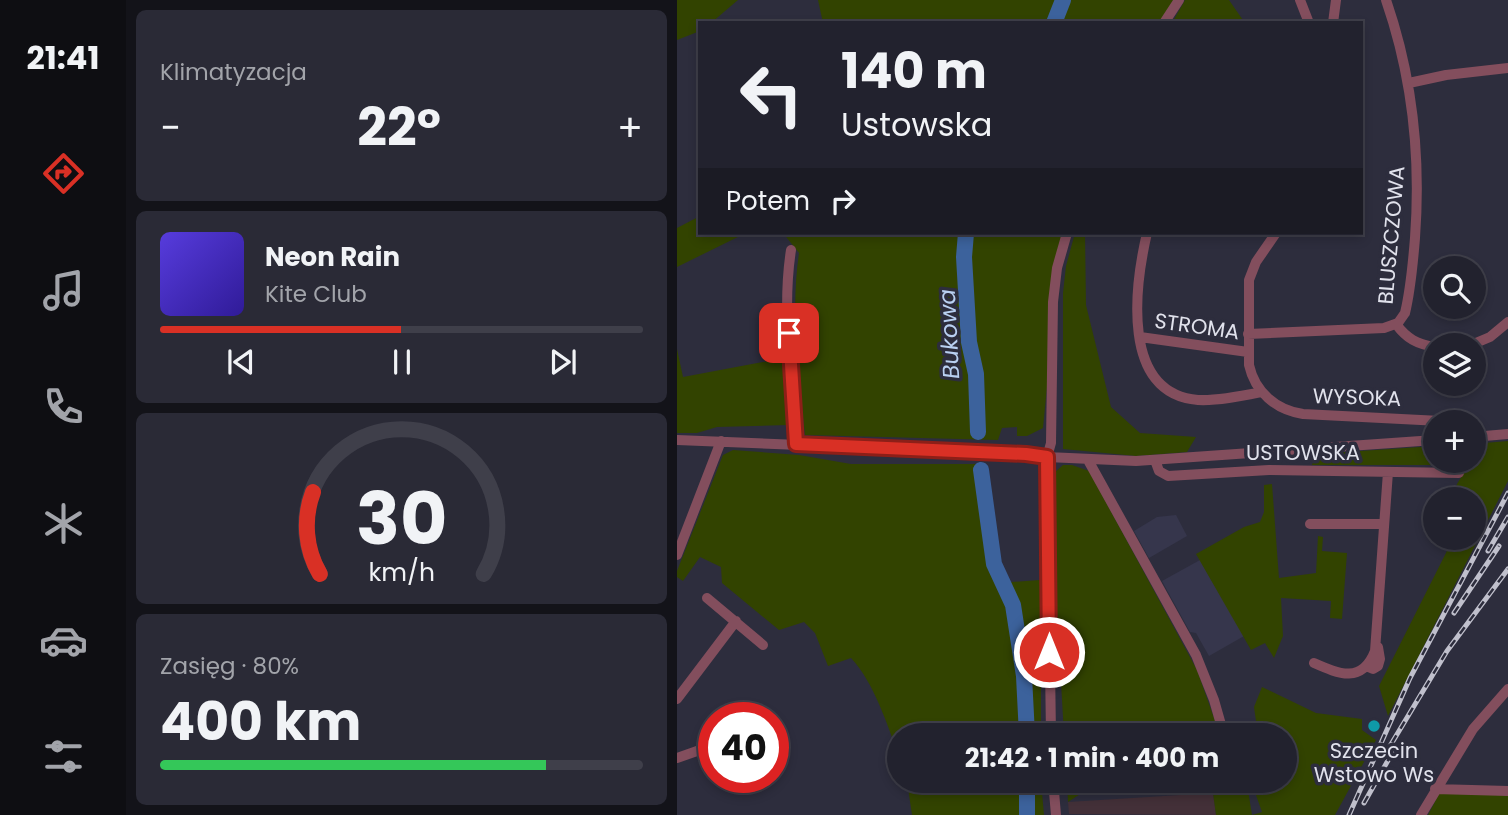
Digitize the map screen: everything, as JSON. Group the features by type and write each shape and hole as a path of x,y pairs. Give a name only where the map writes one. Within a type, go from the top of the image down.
{"street":[{"path":"1165,21 1179,0"},
{"path":"1300,0 1308,21"},
{"path":"1333,21 1336,0"},
{"name":"BLUSZCZOWA","path":"1248,334 1369,330 1390,327 1403,316 1417,205 1417,153 1409,83 1386,0"},
{"path":"1409,83 1446,75 1508,68"},
{"path":"1051,723 1047,457 1051,443 1054,283 1066,235"},
{"name":"STROMA","path":"1147,235 1139,277 1140,337 1148,371 1172,392 1197,400 1262,393"},
{"path":"1262,393 1252,376 1248,352 1247,288 1251,272 1275,235"},
{"path":"791,250 788,279 789,355 796,444"},
{"path":"1486,339 1508,322"},
{"path":"1396,324 1409,339 1423,343"},
{"name":"STROMA","path":"1140,337 1248,352"},
{"name":"WYSOKA","path":"1262,393 1296,414 1423,420"},
{"path":"1486,436 1508,435"},
{"name":"USTOWSKA","path":"677,440 1026,454 1088,460 1155,460 1423,441"},
{"path":"677,555 721,441"},
{"path":"1088,460 1196,655 1221,723"},
{"name":"USTOWSKA","path":"1155,460 1159,471 1168,476 1269,470 1423,472"},
{"path":"1314,663 1345,674 1358,672 1373,656 1377,644 1388,472"},
{"path":"1310,524 1384,524"},
{"path":"707,598 763,645"},
{"path":"677,699 736,621"},
{"path":"1421,815 1477,723 1508,689"},
{"path":"677,758 698,751"},
{"path":"1435,789 1508,791"},
{"path":"1054,793 1056,815"}],"shaded area":[{"path":"1176,515 1187,536 1149,558 1134,531 1157,517"},
{"path":"1200,560 1244,636 1209,656 1196,633 1190,632 1162,581"},
{"path":"1213,793 1216,815 1069,814 1068,802"}],"green space":[{"path":"677,0 738,0 713,21 698,21 698,32 677,40"},
{"path":"818,0 1174,0 1161,21 823,21"},
{"path":"1185,0 1229,0 1244,21 1173,21"},
{"path":"698,217 698,235 742,235 677,267 677,228"},
{"path":"785,235 1062,235 1043,428 1027,436 1017,436 1017,427 1002,428 998,440 805,435 795,322 799,253"},
{"path":"1074,235 1085,235 1086,305 1111,407 1140,433 1196,437 1187,452 1136,456 1063,449 1063,293 1066,266"},
{"path":"677,349 683,377 784,358 788,425 717,427 697,433 677,433"},
{"path":"1508,441 1508,481 1486,524 1486,487 1456,487 1463,473 1486,473 1486,443"},
{"path":"1423,447 1423,465 1312,465 1316,454"},
{"path":"733,450 799,455 851,464 978,464 991,564 998,583 1040,580 1041,723 887,725 867,680 851,658 828,666 815,633 804,622 779,630 722,583 721,567 700,557 683,581 677,577 677,571 723,455"},
{"path":"1063,465 1089,471 1197,670 1216,723 1063,723 1057,612 1055,472"},
{"path":"1272,484 1279,578 1316,573 1318,536 1323,537 1322,551 1347,553 1342,619 1330,618 1331,601 1281,598 1283,636 1274,658 1265,643 1251,650 1196,554 1244,527 1260,522 1264,512 1264,485"},
{"path":"1447,550 1473,550 1388,716 1379,686"},
{"path":"1262,687 1316,713 1362,719 1362,730 1376,740 1335,815 1252,815 1262,812 1255,793 1297,793 1297,723 1256,723 1254,707"},
{"path":"909,793 1042,793 1044,815 912,815"},
{"path":"1068,793 1082,793 1068,802"},
{"path":"1213,793 1248,793 1252,815 1216,815"},
{"path":"1439,794 1508,794 1508,815 1428,815"}],"waterway":[{"name":"Bukowa","path":"1055,21 1063,0"},
{"name":"Bukowa","path":"966,235 964,257 969,342 976,374 978,432"},
{"name":"Bukowa","path":"981,470 994,564 1013,605 1024,676 1026,723"},
{"name":"Bukowa","path":"1027,793 1027,815"}],"railway":[{"path":"1349,815 1410,678 1508,493"},
{"path":"1488,551 1508,517"},
{"path":"1454,613 1499,546"},
{"path":"1384,756 1447,651 1508,569"},
{"path":"1364,803 1395,748"}],"place":[{"name":"Szczecin Wstowo Ws","path":"1374,726"}],"route":[{"path":"789,333 796,444 1047,457 1049,652"}]}
